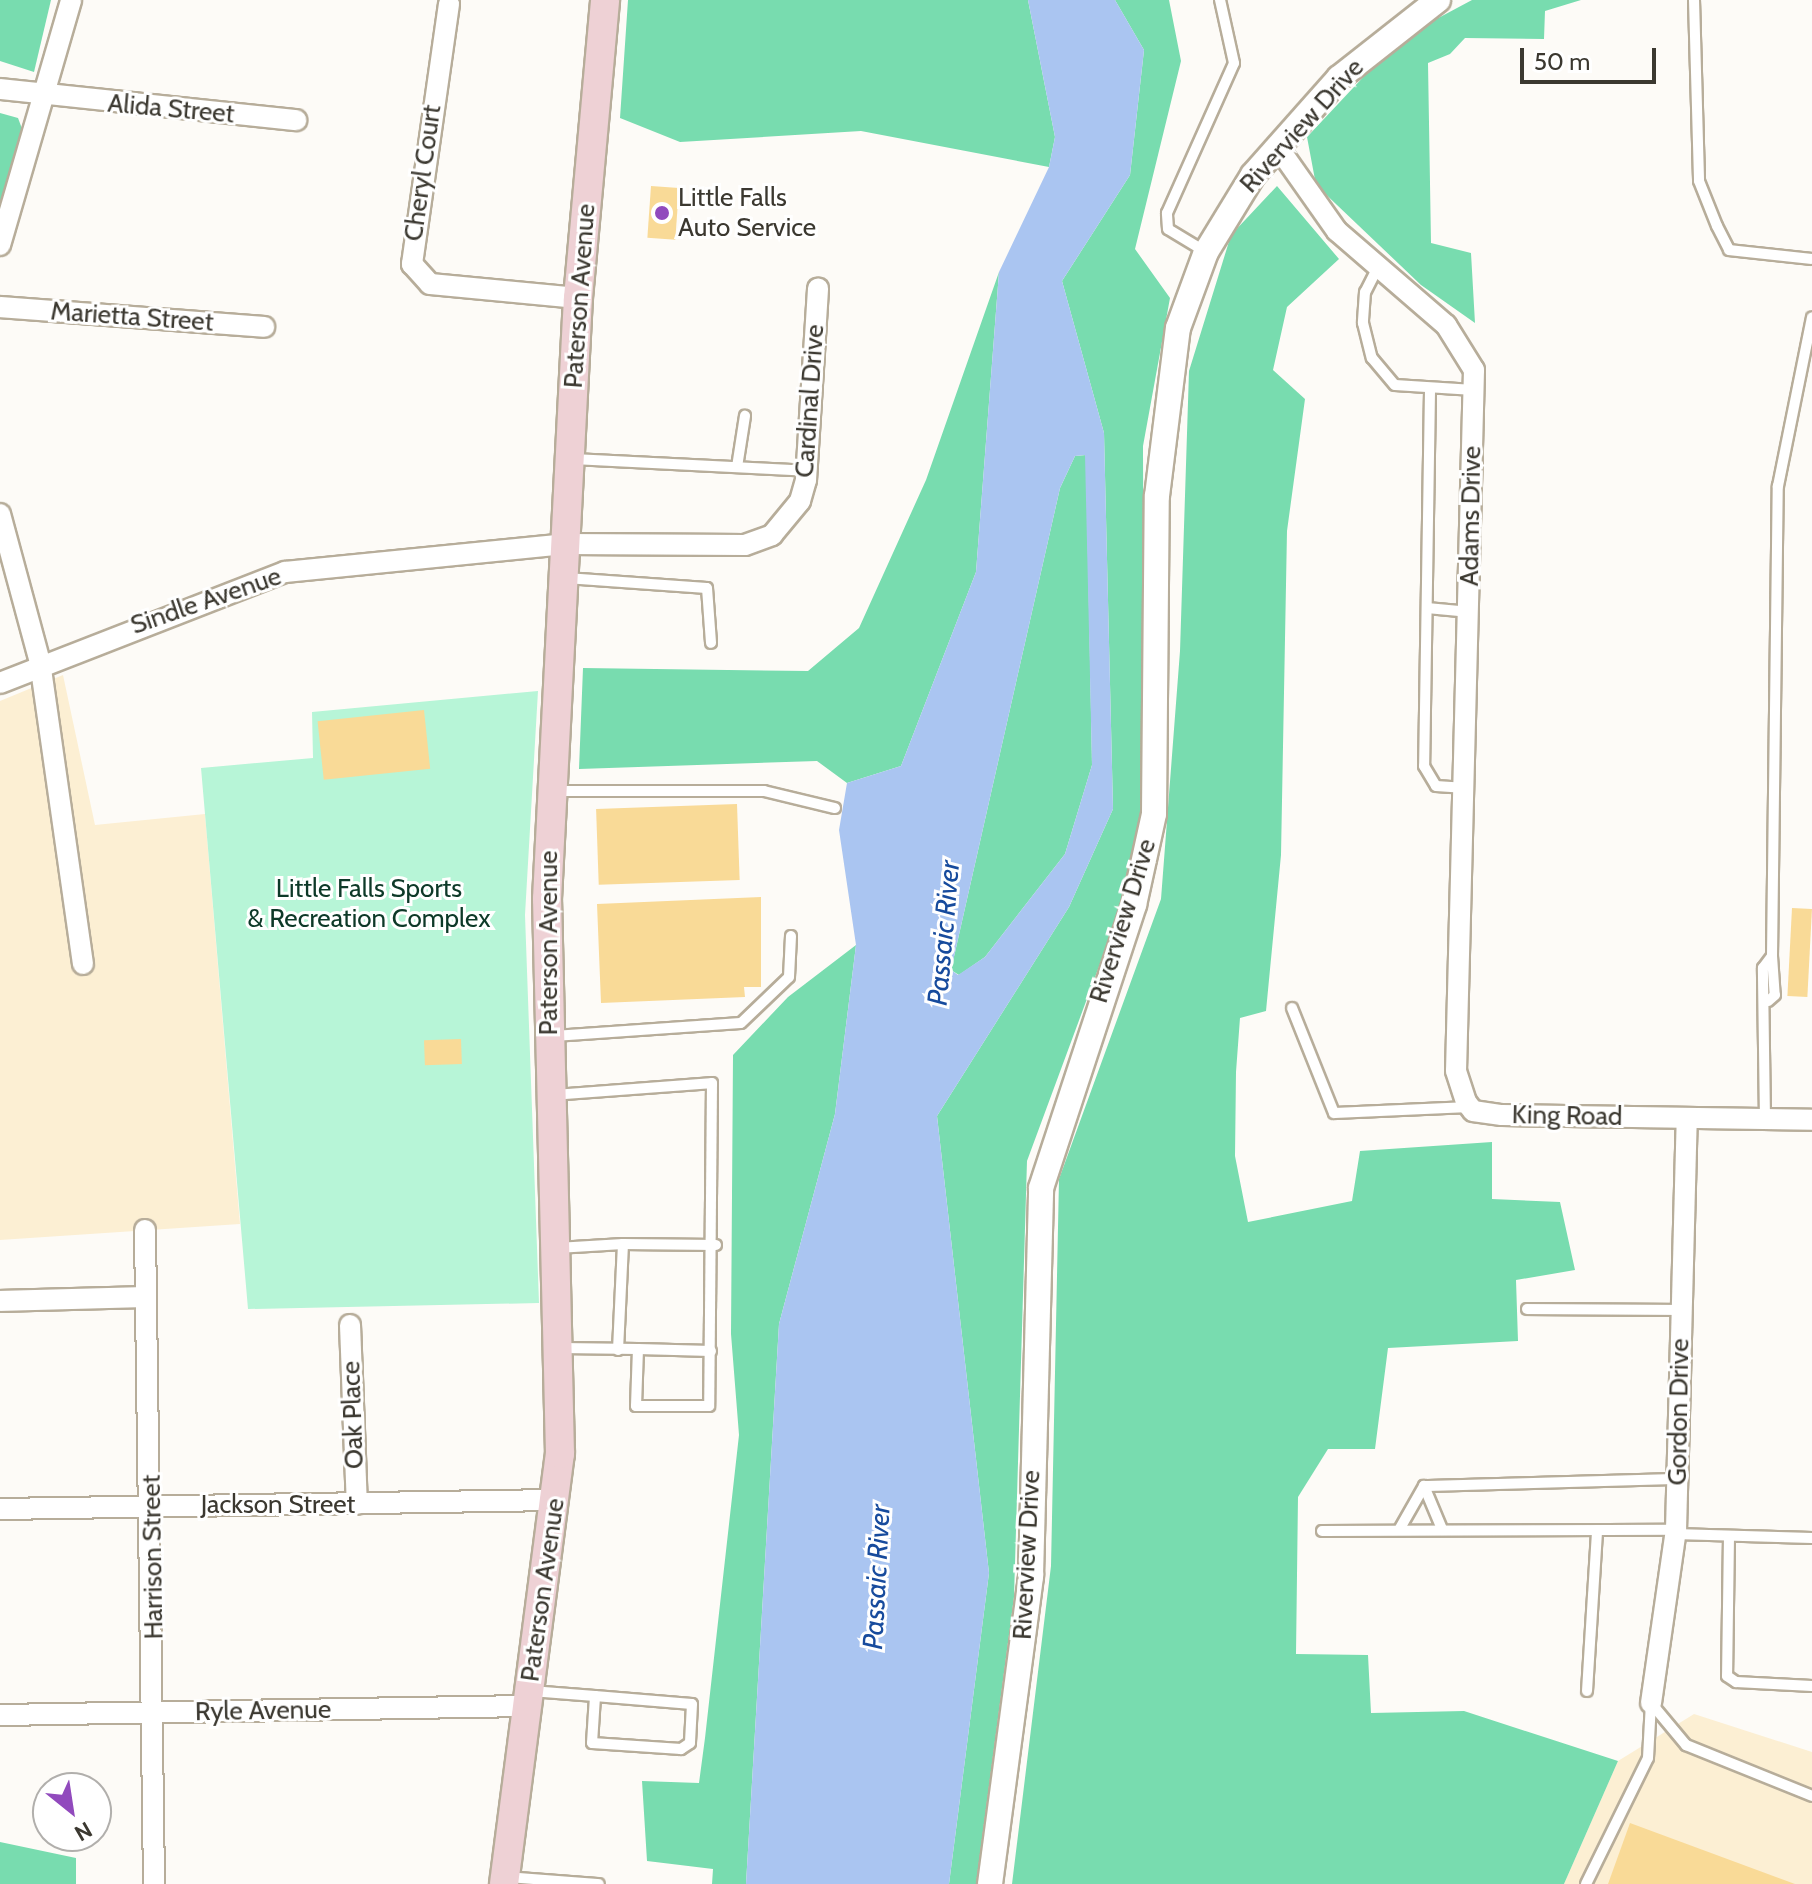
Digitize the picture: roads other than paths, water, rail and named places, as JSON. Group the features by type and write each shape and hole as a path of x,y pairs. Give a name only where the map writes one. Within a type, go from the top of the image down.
{"main road":[{"name":"Paterson Avenue","path":"505,1880 555,1500 559,1348 548,1037 552,791 578,298 605,0"}],"street":[{"path":"0,245 47,99 71,0"},
{"name":"Riverview Drive","path":"990,1884 1031,1576 1041,1188 1134,905 1154,814 1163,408 1178,328 1206,252 1277,146 1339,78 1438,0"},
{"name":"Cheryl Court","path":"449,4 412,264 430,284 578,298"},
{"name":"Alida Street","path":"0,89 47,99 296,120"},
{"name":"Adams Drive","path":"1277,146 1331,225 1466,347 1474,390 1466,788 1456,1071 1470,1107"},
{"name":"Cardinal Drive","path":"565,544 745,545 772,535 789,516 807,471 818,288"},
{"name":"Marietta Street","path":"0,307 264,327"},
{"path":"0,514 40,662 83,964"},
{"name":"Sindle Avenue","path":"0,683 40,662 285,572 565,544"},
{"name":"King Road","path":"1470,1107 1502,1115 1812,1120"},
{"name":"Gordon Drive","path":"1651,1703 1676,1532 1687,1118"},
{"name":"Harrison Street","path":"145,1230 155,1713 154,1884"},
{"path":"0,1301 145,1297"},
{"name":"Oak Place","path":"350,1325 357,1504"},
{"name":"Jackson Street","path":"0,1509 555,1500"},
{"name":"Ryle Avenue","path":"0,1715 155,1713 528,1698"}],"lane":[{"path":"1206,252 1176,237 1167,213 1234,63 1220,0"},
{"path":"1694,0 1699,181 1717,226 1729,250 1812,259"},
{"path":"1378,267 1365,292 1363,323 1372,358 1395,385 1430,391 1474,390"},
{"path":"1765,1120 1768,1001 1775,995 1772,956 1778,486 1812,317"},
{"path":"1430,391 1424,766 1436,786 1466,788"},
{"path":"737,467 745,416"},
{"path":"571,459 807,471"},
{"path":"564,578 707,588 711,643"},
{"path":"1427,608 1470,612"},
{"path":"552,791 764,791 835,808"},
{"path":"548,1037 741,1023 789,977 791,936"},
{"path":"1292,1008 1334,1113 1470,1107"},
{"path":"550,1095 712,1083 716,1245 709,1406 636,1406 638,1349"},
{"path":"556,1248 623,1244 716,1245"},
{"path":"618,1350 623,1244"},
{"path":"1527,1309 1682,1310"},
{"path":"559,1348 711,1351"},
{"path":"1424,1486 1678,1479"},
{"path":"1424,1486 1442,1529"},
{"path":"1399,1530 1424,1486"},
{"path":"1587,1691 1597,1530"},
{"path":"1322,1531 1597,1530 1812,1538"},
{"path":"1729,1536 1727,1676 1812,1686"},
{"path":"528,1698 595,1696 692,1704 690,1743 681,1749 592,1743 595,1696"},
{"path":"1651,1703 1686,1745 1812,1796"},
{"path":"1586,1884 1648,1758 1651,1703"},
{"path":"505,1880 599,1884"}],"water":[{"name":"Passaic River","path":"1028,0 1115,0 1144,50 1130,175 1062,281 1104,433 1113,809 1069,907 937,1116 989,1573 949,1884 746,1884 779,1324 835,1114 856,945 839,830 847,783 901,766 976,572 999,272 1049,167 1055,137","holes":["1085,455 1092,765 1065,854 985,957 958,975 951,970 1060,488 1075,456"]}],"place":[{"name":"Little Falls Auto Service","path":"662,213"}],"park label":[{"name":"Little Falls Sports & Recreation Complex","path":"369,904"}]}
